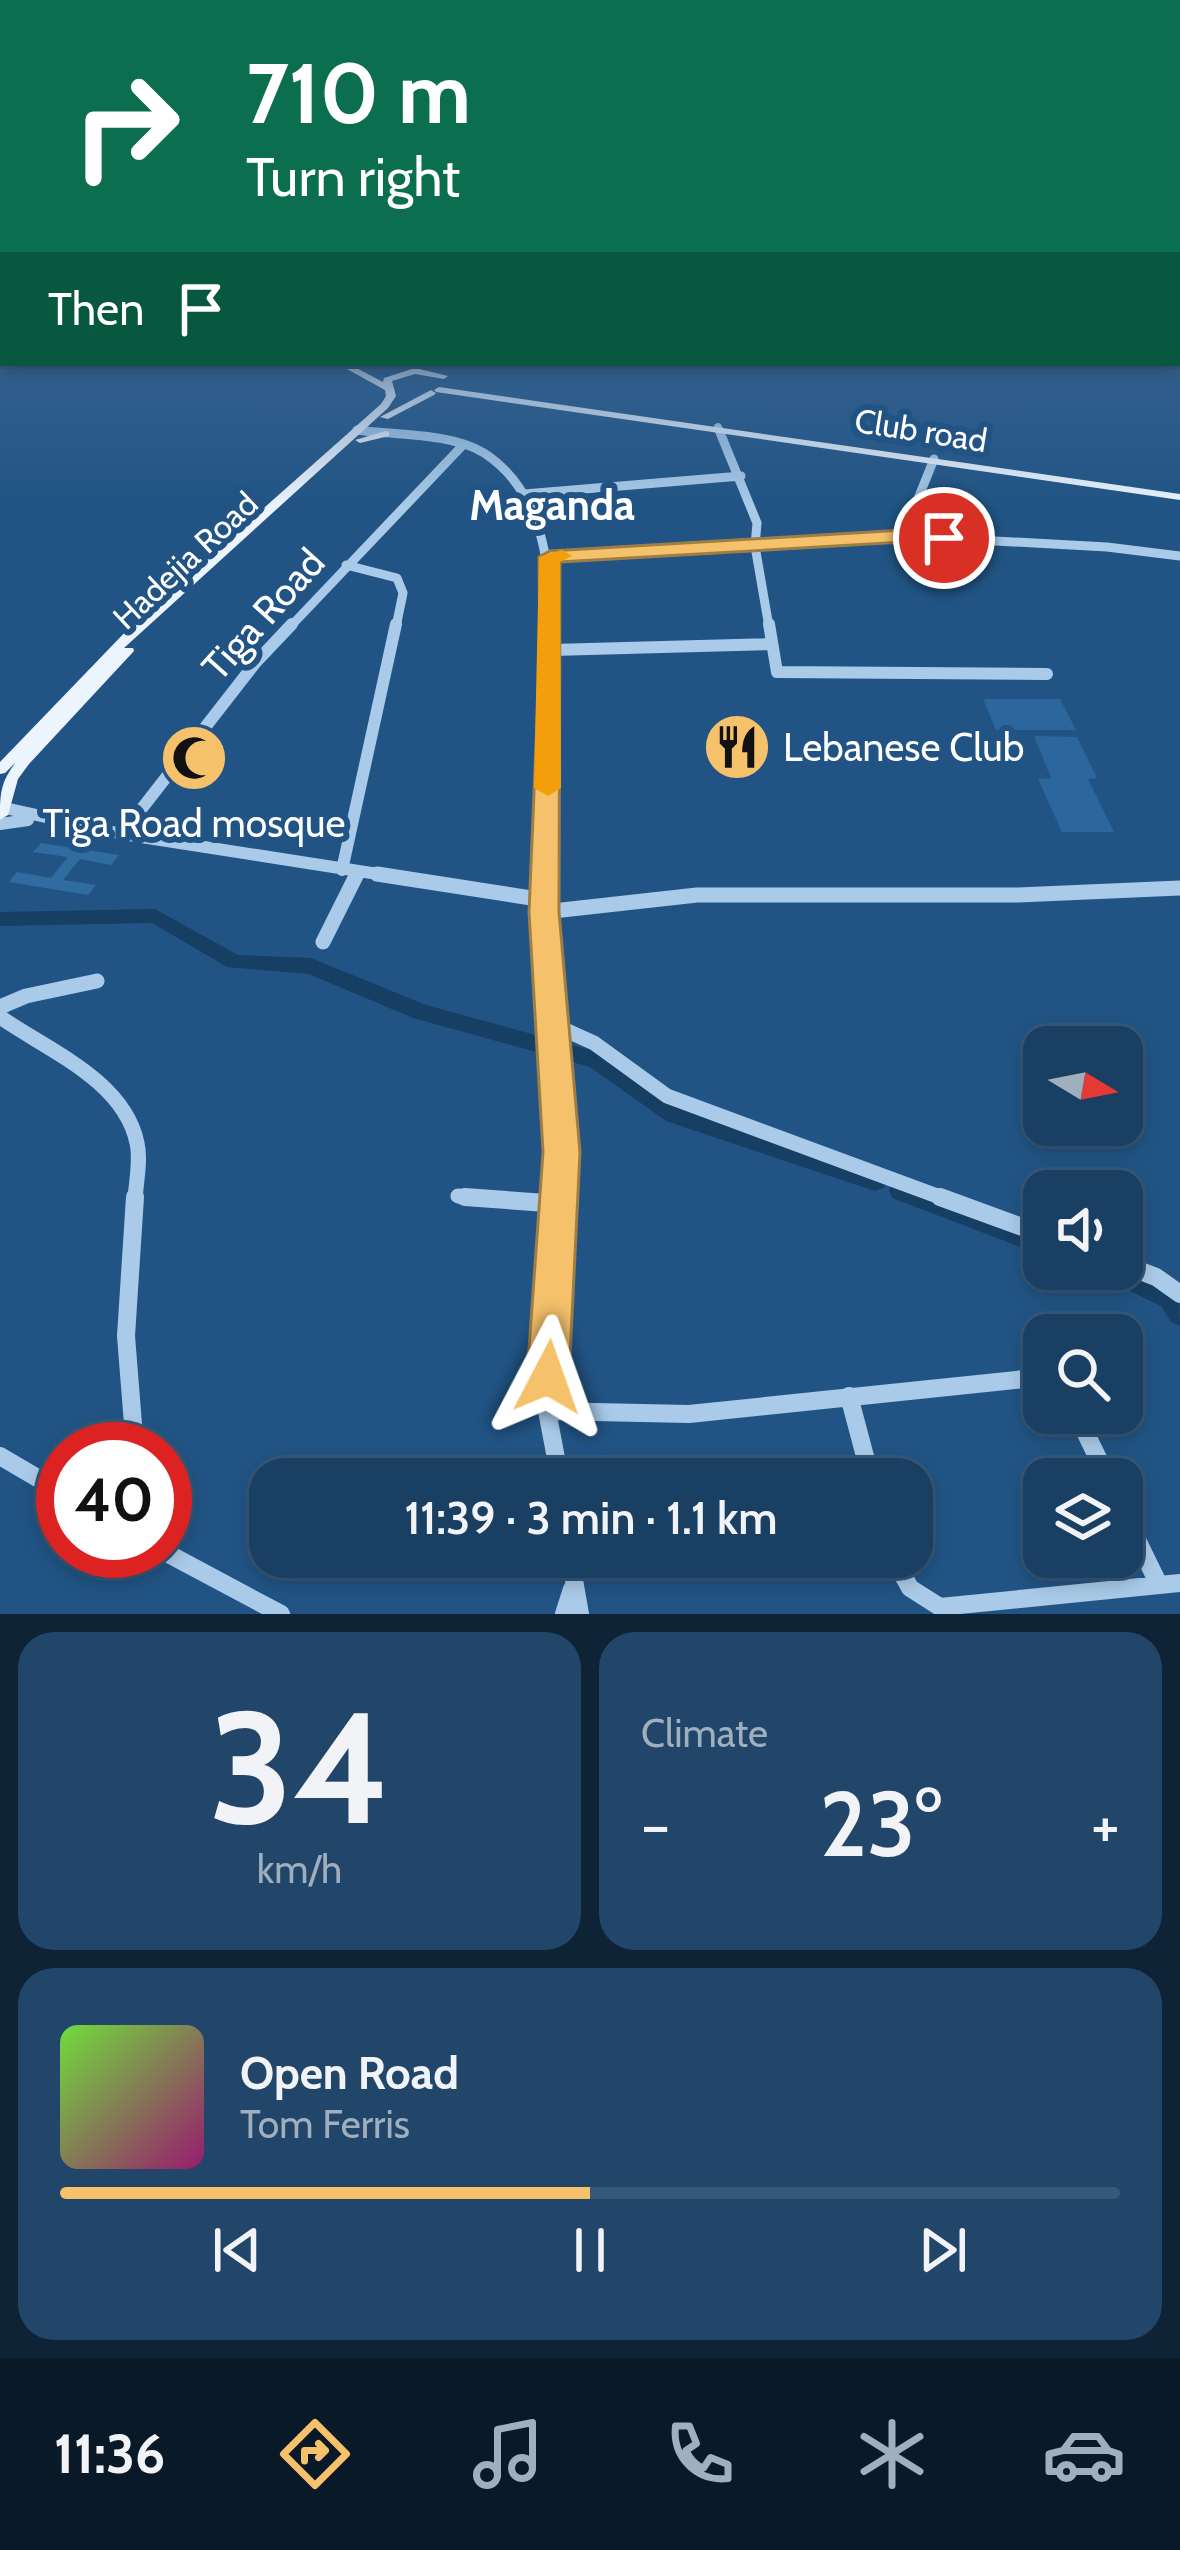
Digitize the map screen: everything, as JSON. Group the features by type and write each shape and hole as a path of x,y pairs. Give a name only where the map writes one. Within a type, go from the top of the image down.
{"main road":[{"path":"344,366 388,390"},
{"path":"404,372 422,366"},
{"path":"442,366 446,378"},
{"path":"355,373 404,372 446,378 553,402 928,457"},
{"name":"Hadejia Road","path":"2,807 24,761 140,639 369,432 385,406 387,380 404,372"},
{"path":"435,392 446,378"},
{"name":"Club road","path":"388,390 553,402 1180,494"},
{"name":"Hadejia Road","path":"0,770 135,629 399,406 435,392"}],"street":[{"path":"718,427 758,523 755,546 773,668 792,675 1047,674"},
{"path":"369,432 463,445 493,459 524,494 550,557 544,906 560,1204 547,1411 556,1458"},
{"name":"Tiga Road","path":"122,835 256,662 463,445"},
{"path":"904,536 928,457"},
{"path":"524,494 741,476"},
{"path":"550,557 904,536 1107,547 1180,556"},
{"path":"323,942 350,871 404,593 397,578 346,566"},
{"path":"552,650 769,644"},
{"path":"2,807 35,819 122,835 544,906 697,895 1018,895 1180,888"},
{"path":"0,1007 26,996 97,981"},
{"path":"0,1017 84,1070 133,1121 138,1145 125,1345 129,1422"},
{"path":"553,1024 594,1043 667,1096 1023,1227"},
{"path":"458,1196 560,1204"},
{"path":"1143,1272 1180,1294"},
{"path":"547,1411 689,1414 1023,1379"},
{"path":"849,1396 866,1458"},
{"path":"0,1456 36,1477"},
{"path":"898,1578 921,1599 940,1607 1170,1584 1143,1542"},
{"path":"192,1566 281,1614"},
{"path":"571,1578 580,1614"},
{"path":"564,1614 572,1588"}],"shaded area":[{"path":"983,699 1060,699 1076,730 996,730"},
{"path":"1034,736 1077,737 1097,778 1088,779 1114,832 1062,832 1038,779 1051,778"}],"building":[{"path":"41,843 119,855 111,865 80,859 63,880 96,885 88,895 9,882 17,872 51,878 68,857 33,852"}],"waterway":[{"path":"0,919 155,916 234,962 311,966 421,1012 597,1060 674,1114 875,1180"},
{"path":"901,1190 1023,1236"},
{"path":"1143,1284 1170,1297 1180,1313"}],"slow traffic":[{"path":"548,788 550,557 562,556"}],"place":[{"name":"Lebanese Club","path":"737,747"},
{"name":"Tiga Road mosque","path":"194,758"}],"district":[{"name":"Maganda","path":"552,505"}],"route":[{"path":"548,1377 562,1152 544,912 550,557 904,536 944,538"}]}
